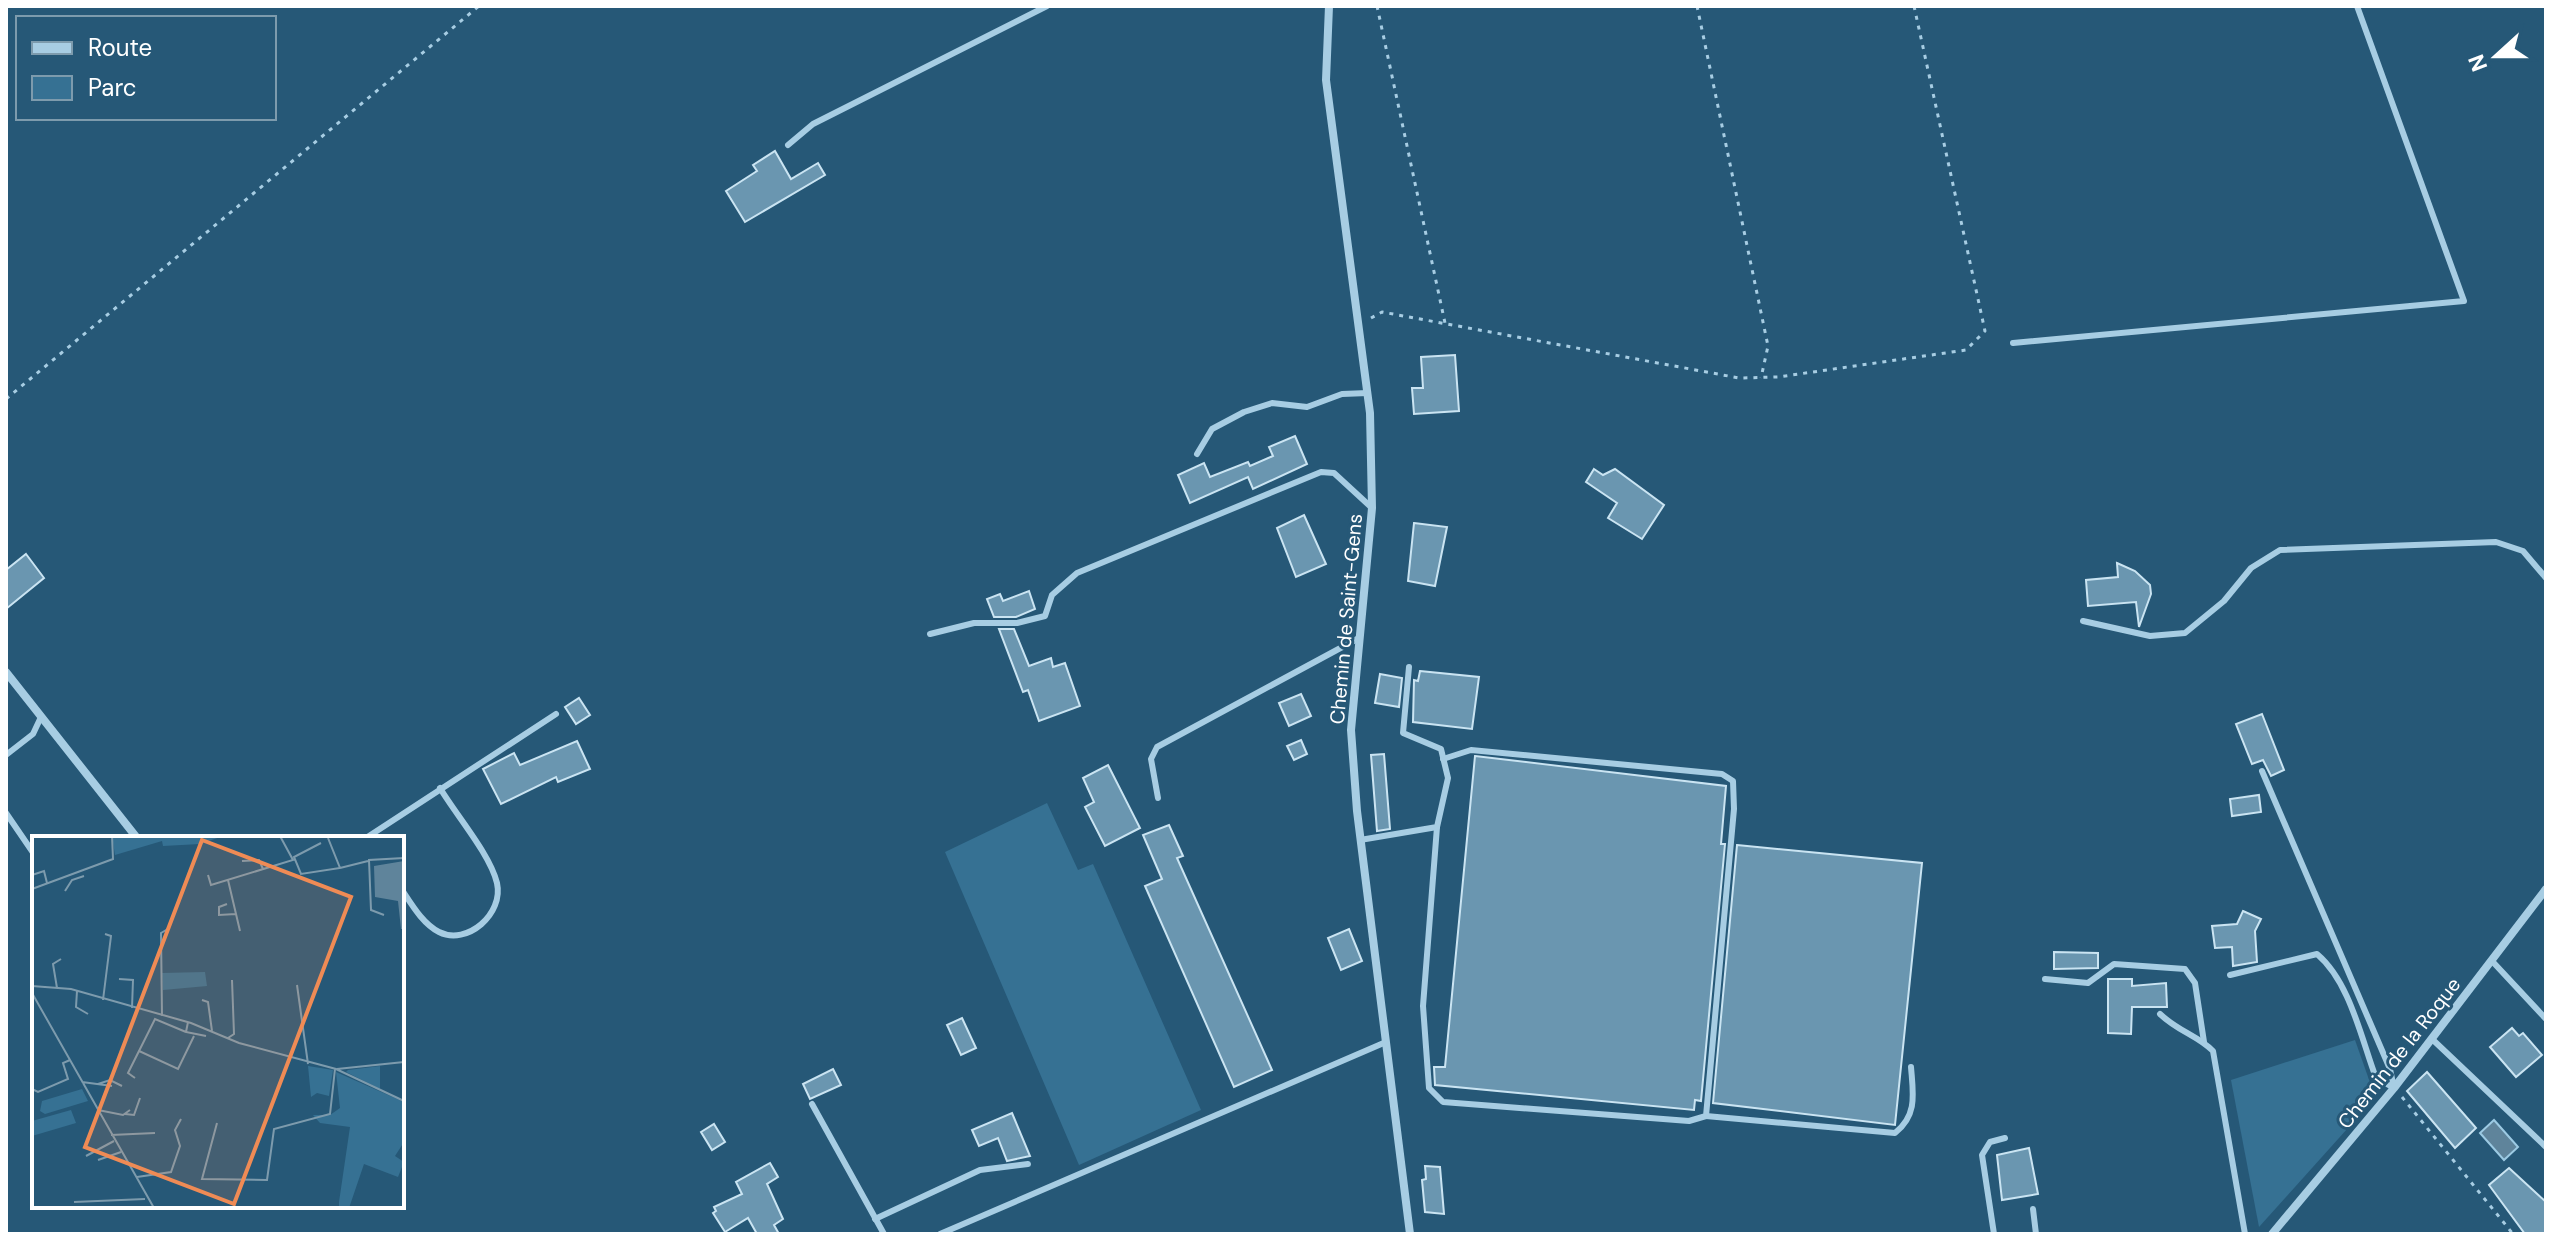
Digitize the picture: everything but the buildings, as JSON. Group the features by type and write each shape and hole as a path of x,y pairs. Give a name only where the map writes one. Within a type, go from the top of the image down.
{"street":[{"name":"Chemin de Saint-Gens","path":"1329,6 1326,80 1368,393 1372,508 1351,730 1360,840 1410,1234"},
{"path":"6,672 135,836"},
{"name":"Chemin de la Roque","path":"2272,1234 2394,1088 2546,889"}],"lane":[{"path":"788,145 813,124 1047,6"},
{"path":"2013,343 2464,301 2357,6"},
{"path":"1197,454 1212,429 1244,412 1272,403 1307,407 1342,394 1368,393"},
{"path":"930,634 974,623 1017,623 1045,616 1052,595 1077,573 1321,472 1334,473 1372,508"},
{"path":"2083,621 2150,636 2185,633 2224,601 2251,568 2280,550 2496,542 2523,551 2546,578"},
{"path":"1158,798 1151,759 1157,747 1359,638"},
{"path":"1409,667 1402,716 1403,733 1441,749 1448,778 1437,827 1423,1006 1429,1088 1443,1102 1689,1121 1706,1116 1895,1133 1907,1124 1914,1107 1911,1067"},
{"path":"369,836 556,714"},
{"path":"6,755 33,734 41,717"},
{"path":"1443,759 1471,750 1722,774 1733,781 1734,809 1706,1116"},
{"path":"2262,771 2390,1069 2394,1088"},
{"path":"404,893 417,913 439,932 461,936 481,925 498,899 497,884 490,867 440,788"},
{"path":"6,813 32,851"},
{"path":"1360,840 1437,827"},
{"path":"2230,975 2317,954 2330,964 2345,994 2376,1078 2394,1088"},
{"path":"2492,961 2546,1019"},
{"path":"2045,979 2088,983 2114,964 2185,969 2195,983 2204,1042"},
{"path":"2160,1014 2178,1031 2204,1042 2213,1051 2245,1234"},
{"path":"2432,1039 2546,1147"},
{"path":"940,1234 1386,1042"},
{"path":"812,1104 884,1234"},
{"path":"1994,1234 1982,1155 1990,1142 2005,1138"},
{"path":"875,1219 980,1170 1028,1164"},
{"path":"2033,1209 2036,1234"}],"path":[{"path":"6,399 479,6"},
{"path":"1377,6 1445,323"},
{"path":"1697,6 1768,346 1761,378"},
{"path":"1359,324 1382,312 1739,378 1761,378 1966,350 1985,331 1914,6"},
{"path":"2394,1088 2499,1212 2513,1234"}],"green space":[{"path":"1047,803 1078,870 1093,864 1201,1110 1079,1165 945,852"},
{"path":"2355,1040 2373,1091 2365,1109 2259,1227 2231,1080"}],"shaded area":[{"path":"2494,1120 2518,1147 2504,1160 2480,1133"}]}
